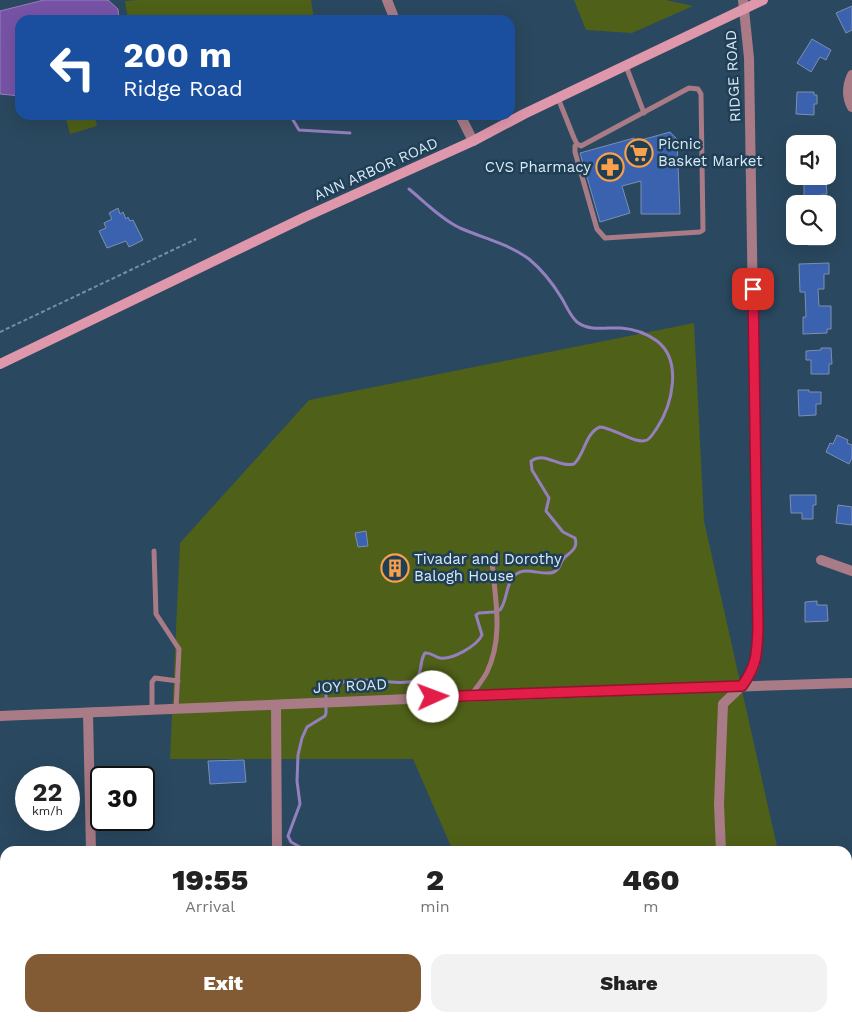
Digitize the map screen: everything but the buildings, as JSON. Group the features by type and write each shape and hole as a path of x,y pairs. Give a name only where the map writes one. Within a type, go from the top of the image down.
{"main road":[{"name":"ANN ARBOR ROAD","path":"515,119 626,65 743,4 764,0"},
{"name":"ANN ARBOR ROAD","path":"0,364 297,221 473,141 514,120"}],"street":[{"path":"387,0 393,15"},
{"name":"RIDGE ROAD","path":"721,846 719,804 723,704 742,686 752,672 757,652 758,628 749,58 743,4"},
{"path":"852,75 847,90 852,107"},
{"path":"462,120 473,141"},
{"path":"821,560 852,571"},
{"name":"JOY ROAD","path":"0,716 276,706 471,696 852,683"},
{"path":"276,706 276,846"},
{"path":"88,713 91,846"}],"lane":[{"path":"626,65 644,112"},
{"path":"558,97 577,144 574,152 597,229 605,238 700,232 702,230 701,94 698,89 690,88 580,146 577,144"},
{"path":"154,551 156,614 179,649 176,710"},
{"path":"471,696 486,674 498,632 492,561"},
{"path":"152,710 152,682 155,678 178,681"}],"path":[{"path":"0,332 196,239"}],"green space":[{"path":"311,0 313,15 127,15 125,1"},
{"path":"574,0 666,0 693,6 632,33 586,30"},
{"path":"66,120 95,120 97,126 70,134"},
{"path":"694,323 704,521 777,846 451,846 413,759 170,759 180,543 309,400"}],"shaded area":[{"path":"44,0 108,0 118,9 119,15 15,15 15,96 0,94 0,11"}],"waterway":[{"path":"293,120 299,130 350,133"},
{"path":"409,189 453,224 504,245 529,259 551,282 570,314 577,322 593,328 636,330 657,341 665,350 670,360 672,383 667,408 657,428 647,440 637,440 600,427 591,434 581,455 574,464 568,465 542,458 536,458 531,461 532,470 549,498 546,511 563,532 575,538 576,544 574,549 563,559 558,569 554,572 524,571 515,575 500,610"},
{"path":"298,846 291,842 288,836 300,804 297,781 298,755 307,727 325,716 326,693 335,686 356,680 415,681 425,653 445,658 464,651 475,644 482,635 476,615 494,612"},
{"path":"653,1022 661,1022"}],"place":[{"name":"Picnic Basket Market","path":"639,153"},
{"name":"CVS Pharmacy","path":"610,167"},
{"name":"Tivadar and Dorothy Balogh House","path":"395,568"}],"route":[{"path":"433,697 742,686 752,672 757,652 758,628 753,289"}]}
